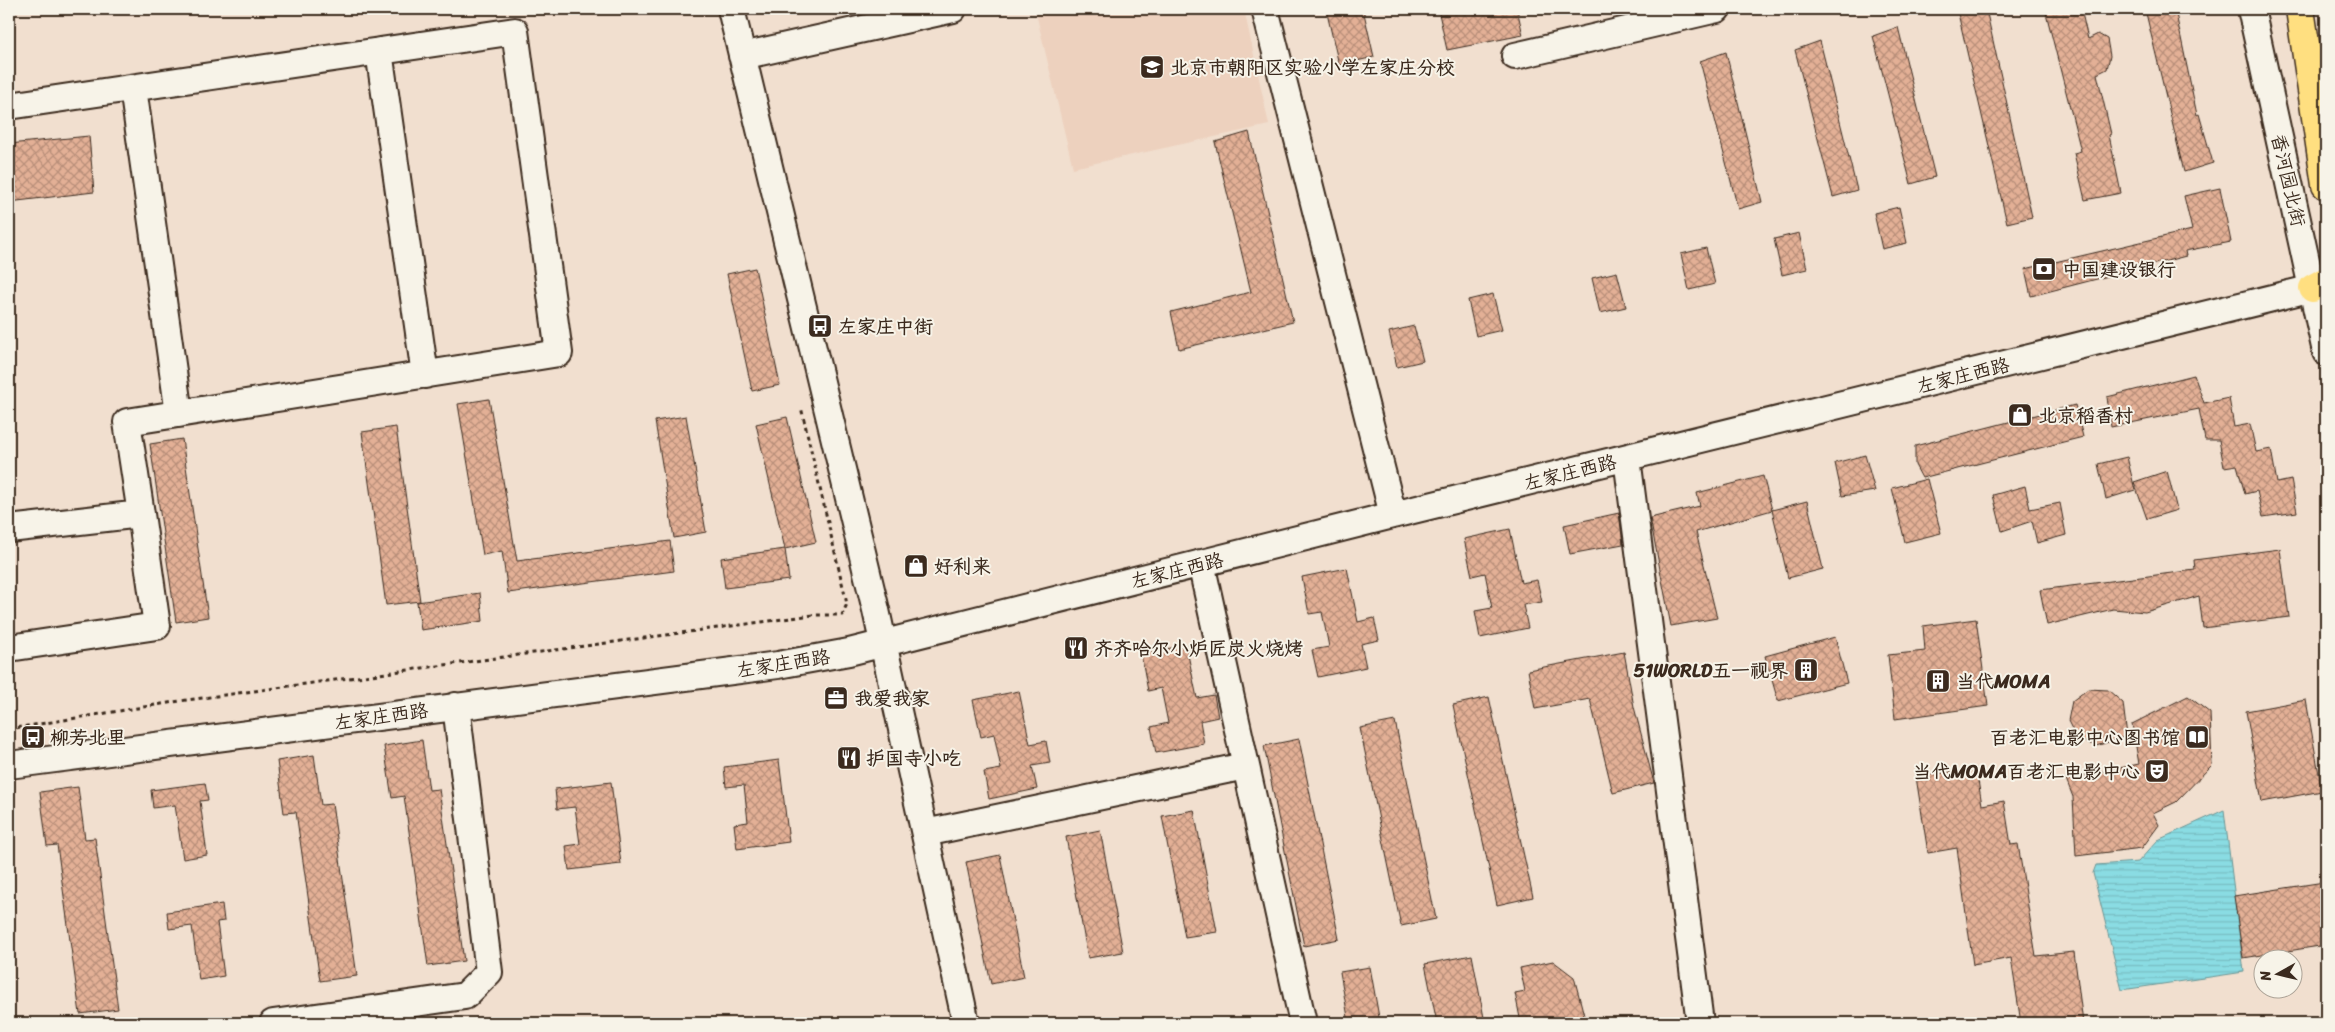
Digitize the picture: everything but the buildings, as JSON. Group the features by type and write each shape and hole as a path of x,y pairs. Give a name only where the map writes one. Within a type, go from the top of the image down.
{"highway":[{"path":"2300,9 2326,185"}],"street":[{"path":"731,9 884,643 966,1023"},
{"path":"742,56 953,9"},
{"path":"1265,9 1393,515"},
{"path":"1515,56 1716,9"},
{"name":"香河园北街","path":"2251,9 2322,286 2326,352"},
{"path":"9,106 515,32 559,353 127,422 157,626 9,648"},
{"path":"380,52 425,375"},
{"path":"133,88 179,414"},
{"name":"左家庄西路","path":"9,765 778,665 884,643 1393,515 2322,286"},
{"path":"1627,458 1700,1023"},
{"path":"9,529 141,514"},
{"path":"1201,564 1303,1023"},
{"path":"273,1023 465,996 489,972 456,706"},
{"path":"925,833 1245,766"}],"path":[{"path":"9,729 180,701 813,615 842,615 847,604 801,407"}],"shaded area":[{"name":"北京市朝阳区实验小学左家庄分校","path":"1035,9 1244,9 1269,125 1073,168"}],"water":[{"path":"2224,810 2244,972 2122,990 2093,873 2096,865 2138,862 2158,840"}],"place":[{"name":"北京市朝阳区实验小学左家庄分校","path":"1152,67"},
{"name":"中国建设银行","path":"2044,269"},
{"name":"左家庄中街","path":"820,326"},
{"name":"北京稻香村","path":"2020,415"},
{"name":"好利来","path":"916,566"},
{"name":"齐齐哈尔小炉匠炭火烧烤","path":"1076,648"},
{"name":"51WORLD五一视界","path":"1806,670"},
{"name":"当代MOMA","path":"1938,681"},
{"name":"我爱我家","path":"836,698"},
{"name":"柳芳北里","path":"33,737"},
{"name":"百老汇电影中心图书馆","path":"2197,737"},
{"name":"护国寺小吃","path":"849,758"},
{"name":"当代MOMA百老汇电影中心","path":"2157,771"}]}
